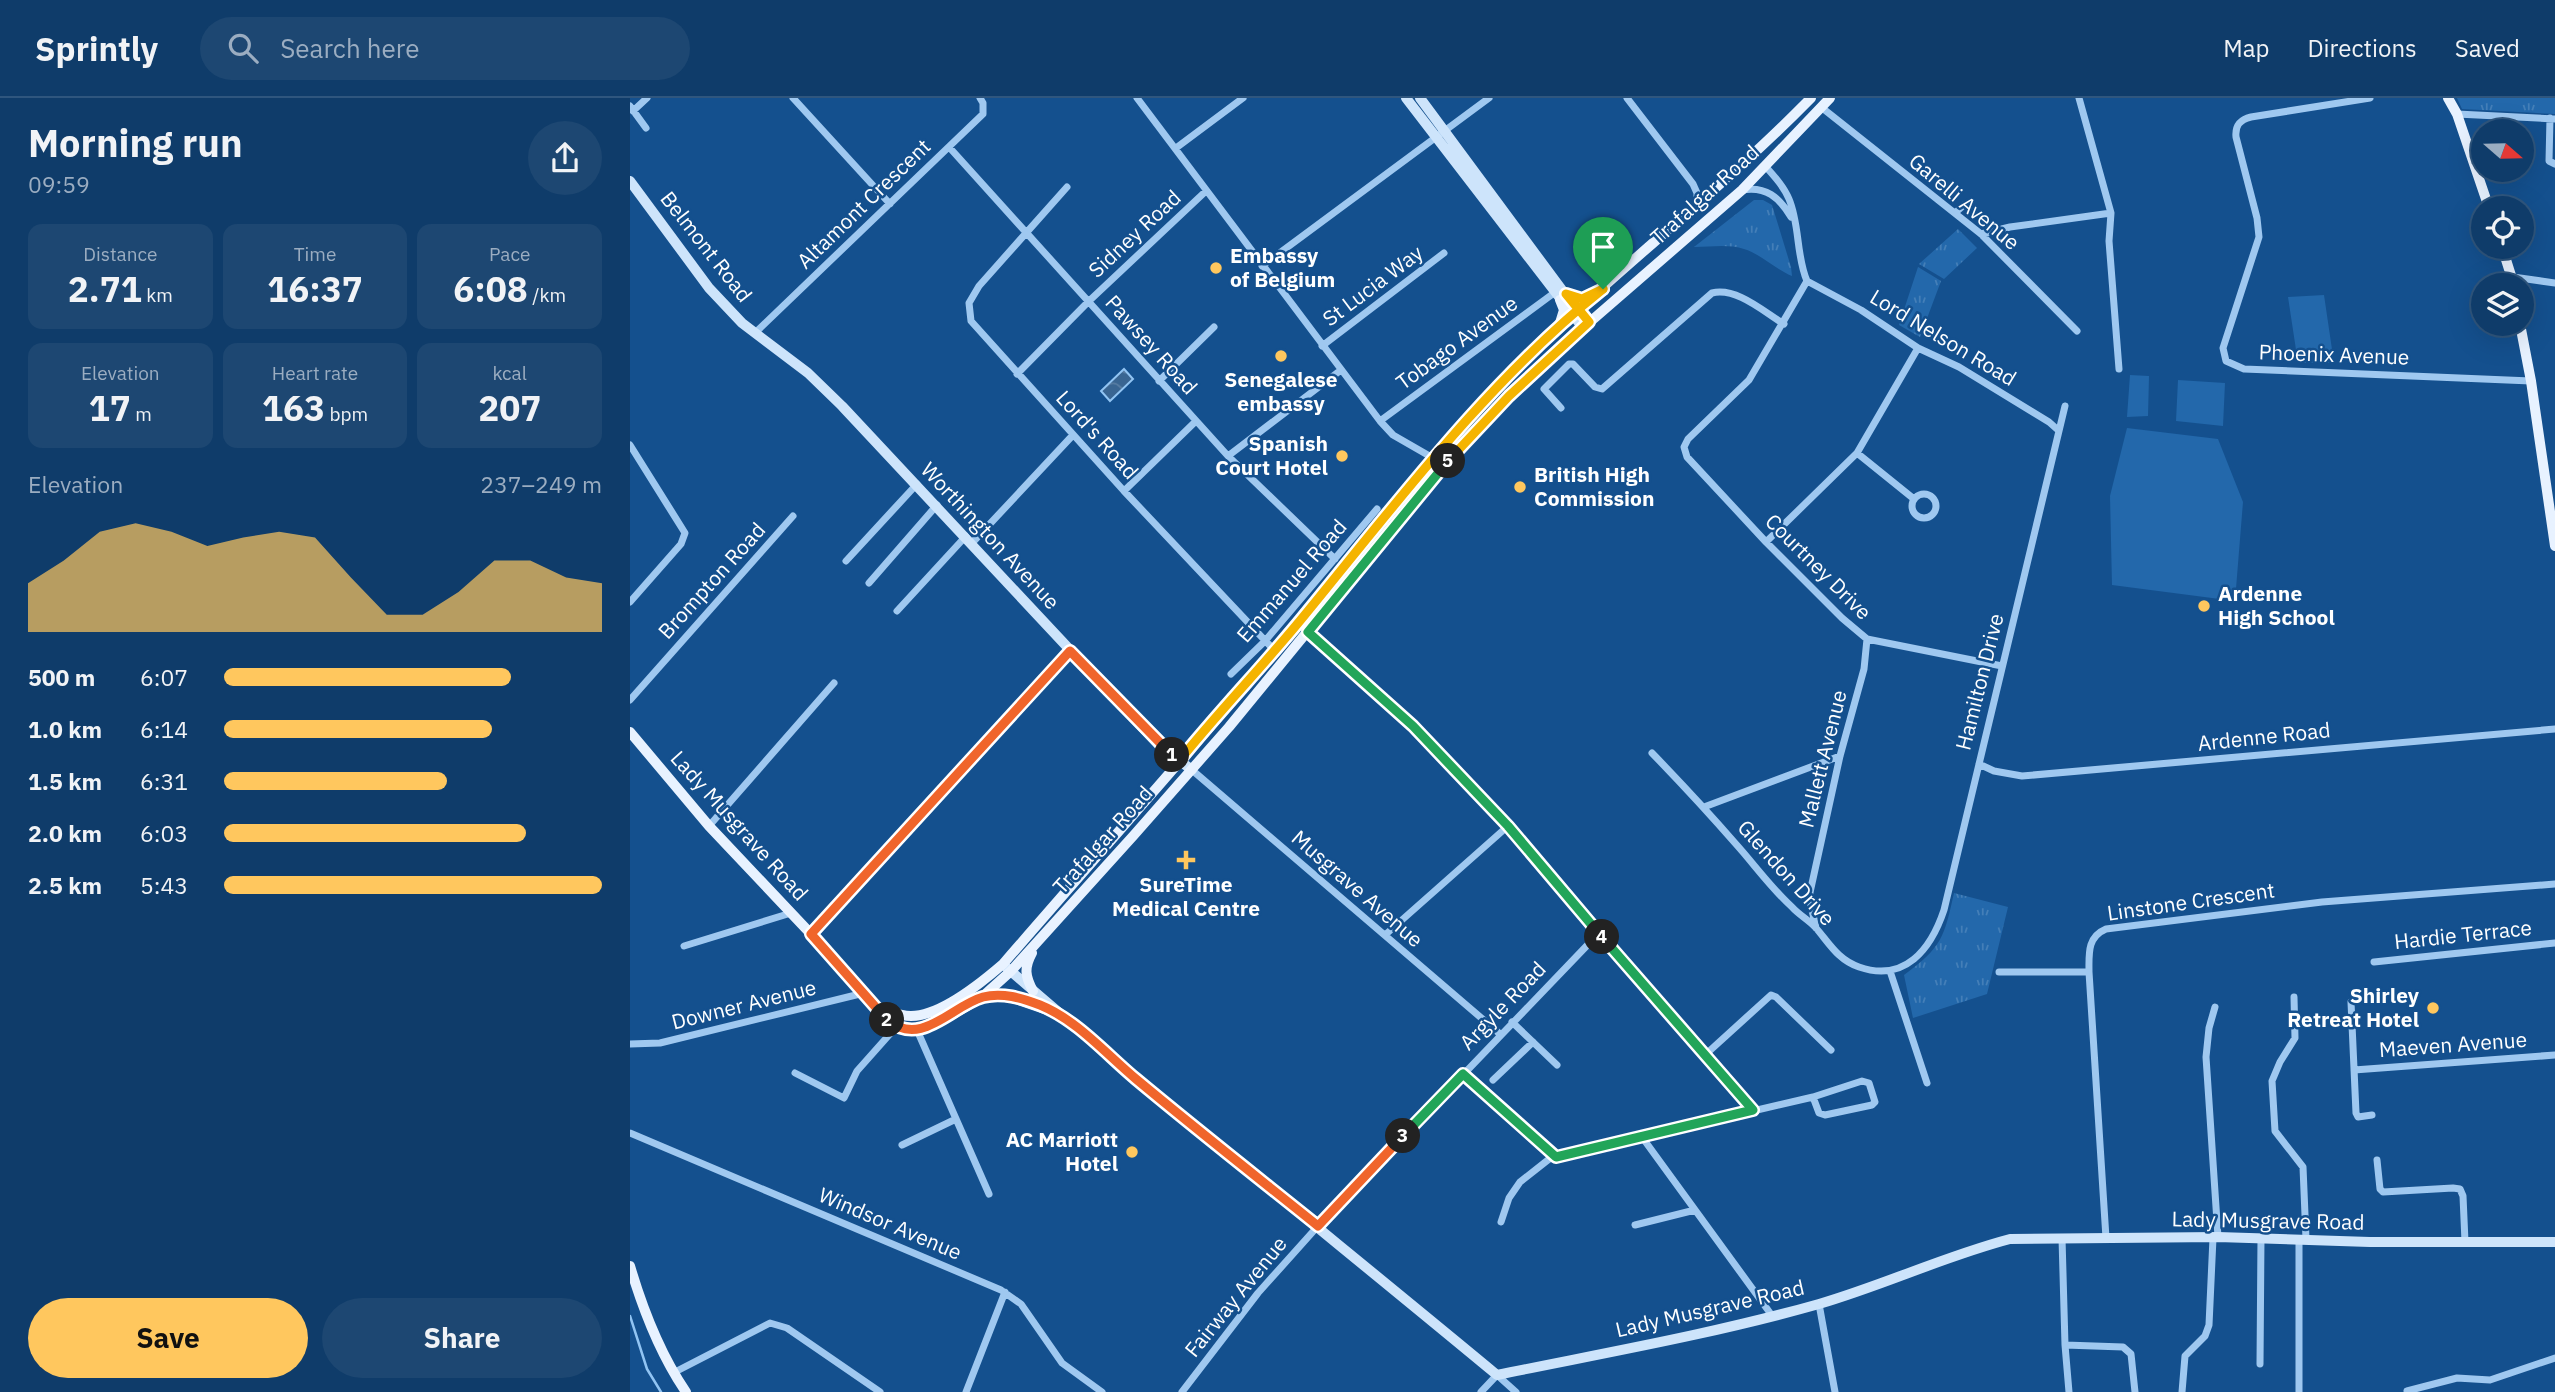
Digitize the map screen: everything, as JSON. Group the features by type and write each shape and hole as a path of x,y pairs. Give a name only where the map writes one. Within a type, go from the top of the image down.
{"main road":[{"path":"1406,98 1441,134"},
{"path":"1420,98 1441,134 1560,296 1586,325"},
{"name":"Trafalgar Road","path":"1007,967 1275,651 1433,458 1485,401 1575,312 1747,162 1811,98"},
{"name":"Trafalgar Road","path":"1007,967 1043,935 1192,770 1480,424 1586,325 1742,190 1830,98"},
{"path":"2448,98 2457,114 2485,196"},
{"path":"1747,162 1766,167"},
{"name":"Belmont Road","path":"630,181 709,288 743,323 756,332"},
{"path":"1560,296 1582,299 1603,289"},
{"path":"1557,329 1564,310 1560,296"},
{"name":"Worthington Avenue","path":"756,332 808,373 937,505 1159,745 1192,770"},
{"path":"2522,336 2550,477 2555,547"},
{"name":"Lady Musgrave Road","path":"630,732 709,826 878,1007 887,1020 897,1026"},
{"path":"1033,991 1026,977 1026,966 1043,935"},
{"path":"1007,967 1136,1079 1497,1375"},
{"path":"897,1026 917,1030 950,1016 981,998 1007,967"},
{"path":"878,1007 907,1016 922,1015 962,995 1007,967"},
{"path":"981,998 1007,996 1059,1014"},
{"name":"Lady Musgrave Road","path":"1497,1375 1773,1317 1870,1289 1980,1247 2010,1239 2261,1238 2555,1242"},
{"path":"631,1270 654,1335 685,1392"}],"street":[{"path":"646,128 632,108 647,98"},
{"path":"793,98 890,204"},
{"name":"Altamont Crescent","path":"756,332 984,114 984,103 979,98"},
{"path":"1137,98 1380,421 1393,435 1433,458"},
{"path":"1176,148 1243,98"},
{"path":"1262,266 1489,98"},
{"path":"1627,98 1693,184 1697,193 1696,207"},
{"path":"2078,98 2111,213 2109,241 2119,369"},
{"name":"Phoenix Avenue","path":"2370,98 2246,118 2236,127 2259,237 2223,348 2226,361 2244,369 2531,381"},
{"name":"Garelli Avenue","path":"1821,107 1981,234 2077,331"},
{"path":"2457,114 2553,118 2549,161 2555,164"},
{"name":"Pawsey Road","path":"949,147 1228,456 1335,559"},
{"path":"1561,408 1544,389 1569,364 1573,364 1595,387 1602,389 1712,293 1723,291 1736,296 1784,324 1807,281 1802,270 1789,200 1779,181 1766,167"},
{"name":"Lord's Road","path":"1067,187 979,286 969,303 971,321 1124,491 1275,651"},
{"path":"1742,190 1754,188 1777,197 1795,223"},
{"name":"Sidney Road","path":"1017,374 1088,302 1206,191"},
{"path":"1955,214 1964,205"},
{"path":"1981,234 2010,227 2111,213"},
{"name":"St Lucia Way","path":"1322,346 1444,253"},
{"name":"Lord Nelson Road","path":"1807,281 1861,310 1918,348 1959,367 2058,430"},
{"path":"2534,282 2555,283"},
{"name":"Tobago Avenue","path":"1380,421 1560,296"},
{"name":"Courtney Drive","path":"1784,324 1749,380 1694,432 1685,447 1686,457 1766,542 1842,618 1867,639 2002,666"},
{"path":"1159,381 1214,327"},
{"path":"1766,542 1857,453 1918,348"},
{"path":"1228,456 1341,370"},
{"name":"Hamilton Drive","path":"1890,971 1914,959 1936,934 1944,910 2064,405"},
{"path":"1124,491 1196,421"},
{"path":"897,611 1073,435"},
{"path":"630,445 685,533 681,544 630,602"},
{"path":"1857,453 1914,499"},
{"path":"846,561 917,484"},
{"path":"869,583 937,505"},
{"name":"Emmanuel Road","path":"1231,674 1265,641 1377,509"},
{"name":"Brompton Road","path":"630,700 793,516"},
{"path":"1308,632 1413,726 1508,826 1753,1110"},
{"name":"Mallett Avenue","path":"1816,928 1808,897 1840,756 1864,669 1867,639"},
{"path":"811,934 1070,651"},
{"path":"709,826 834,683"},
{"name":"Ardenne Road","path":"1979,764 1994,771 2022,776 2555,729"},
{"name":"Glendon Drive","path":"1652,753 1704,807 1791,907 1816,928 1824,941 1840,957 1857,967 1890,971"},
{"path":"1704,807 1840,756"},
{"name":"Musgrave Avenue","path":"1192,770 1500,1034"},
{"path":"1385,935 1508,826"},
{"name":"Linstone Crescent","path":"2106,1238 2089,972 2090,943 2094,937 2106,929 2322,902 2555,884"},
{"path":"684,946 791,913"},
{"name":"Argyle Road","path":"1318,1226 1599,933"},
{"name":"Hardie Terrace","path":"2374,962 2555,943"},
{"path":"1890,971 1927,1083"},
{"path":"1999,972 2089,972"},
{"name":"Downer Avenue","path":"630,1044 660,1043 865,993"},
{"path":"1705,1055 1771,995 1831,1050"},
{"path":"2294,997 2295,1038 2272,1082 2275,1131 2303,1167 2299,1392"},
{"path":"2351,1002 2356,1116 2372,1115"},
{"path":"2182,1392 2185,1356 2206,1336 2210,1325 2216,1238 2206,1057 2209,1028 2215,1007"},
{"path":"1512,1022 1557,1065"},
{"path":"795,1073 844,1098 857,1071 897,1026"},
{"path":"917,1030 989,1194"},
{"path":"1493,1080 1533,1042"},
{"name":"Maeven Avenue","path":"2354,1070 2555,1055"},
{"path":"1463,1074 1553,1156 1564,1157 1642,1136 1813,1097 1867,1080 1875,1101 1872,1105 1825,1115 1819,1113 1813,1097"},
{"path":"902,1145 956,1119"},
{"name":"Windsor Avenue","path":"630,1133 1005,1292 1021,1304 1062,1363 1102,1392"},
{"path":"1642,1136 1773,1317"},
{"path":"1501,1223 1509,1198 1520,1182 1553,1156"},
{"path":"2377,1160 2383,1192 2460,1189 2463,1196 2465,1242"},
{"path":"1635,1225 1695,1210"},
{"name":"Fairway Avenue","path":"1182,1392 1258,1293 1318,1226"},
{"path":"2062,1238 2069,1392"},
{"path":"2260,1364 2261,1238"},
{"path":"966,1392 1005,1292"},
{"path":"1819,1304 1835,1392"},
{"path":"673,1373 770,1323 787,1328 880,1392"},
{"path":"2065,1345 2123,1347 2131,1354 2135,1392"},
{"path":"2407,1391 2457,1378 2490,1380 2555,1358"},
{"path":"1481,1392 1497,1375 1516,1392"}],"green space":[{"path":"2457,98 2555,98 2555,114 2462,109"},
{"path":"1754,200 1763,200 1772,205 1792,276 1756,254 1738,247 1694,247"},
{"path":"1958,229 1977,248 1944,279 1919,264"},
{"path":"1918,267 1941,281 1920,337 1899,325"},
{"path":"2324,295 2334,363 2298,363 2288,297"},
{"path":"2130,375 2149,376 2148,416 2127,417"},
{"path":"2178,380 2225,383 2223,426 2176,421"},
{"path":"2127,428 2218,439 2243,502 2235,601 2112,585 2110,496"},
{"path":"1954,893 2008,907 1987,994 1913,1018 1904,975 1926,957 1940,940"}],"water":[{"path":"1124,369 1133,379 1110,401 1101,391"}],"waterway":[{"path":"630,1316 647,1369 661,1392"}],"place":[{"name":"Embassy of Belgium","path":"1216,268"},
{"name":"Senegalese embassy","path":"1281,356"},
{"name":"Spanish Court Hotel","path":"1342,456"},
{"name":"British High Commission","path":"1520,487"},
{"name":"Ardenne High School","path":"2204,606"},
{"name":"SureTime Medical Centre","path":"1186,860"},
{"name":"Shirley Retreat Hotel","path":"2433,1008"},
{"name":"AC Marriott Hotel","path":"1132,1152"}],"route":[{"path":"1603,289 1578,309 1557,329 1433,458 1297,625 1179,761 1159,745 1070,651 811,934 887,1020 904,1029 917,1030 950,1016 981,998 998,995 1024,1000 1059,1014 1318,1226 1463,1074 1549,1154 1556,1157 1753,1110 1508,826 1413,726 1308,632 1480,424 1589,322 1578,309 1572,302 1566,294 1582,299 1603,289"}]}
